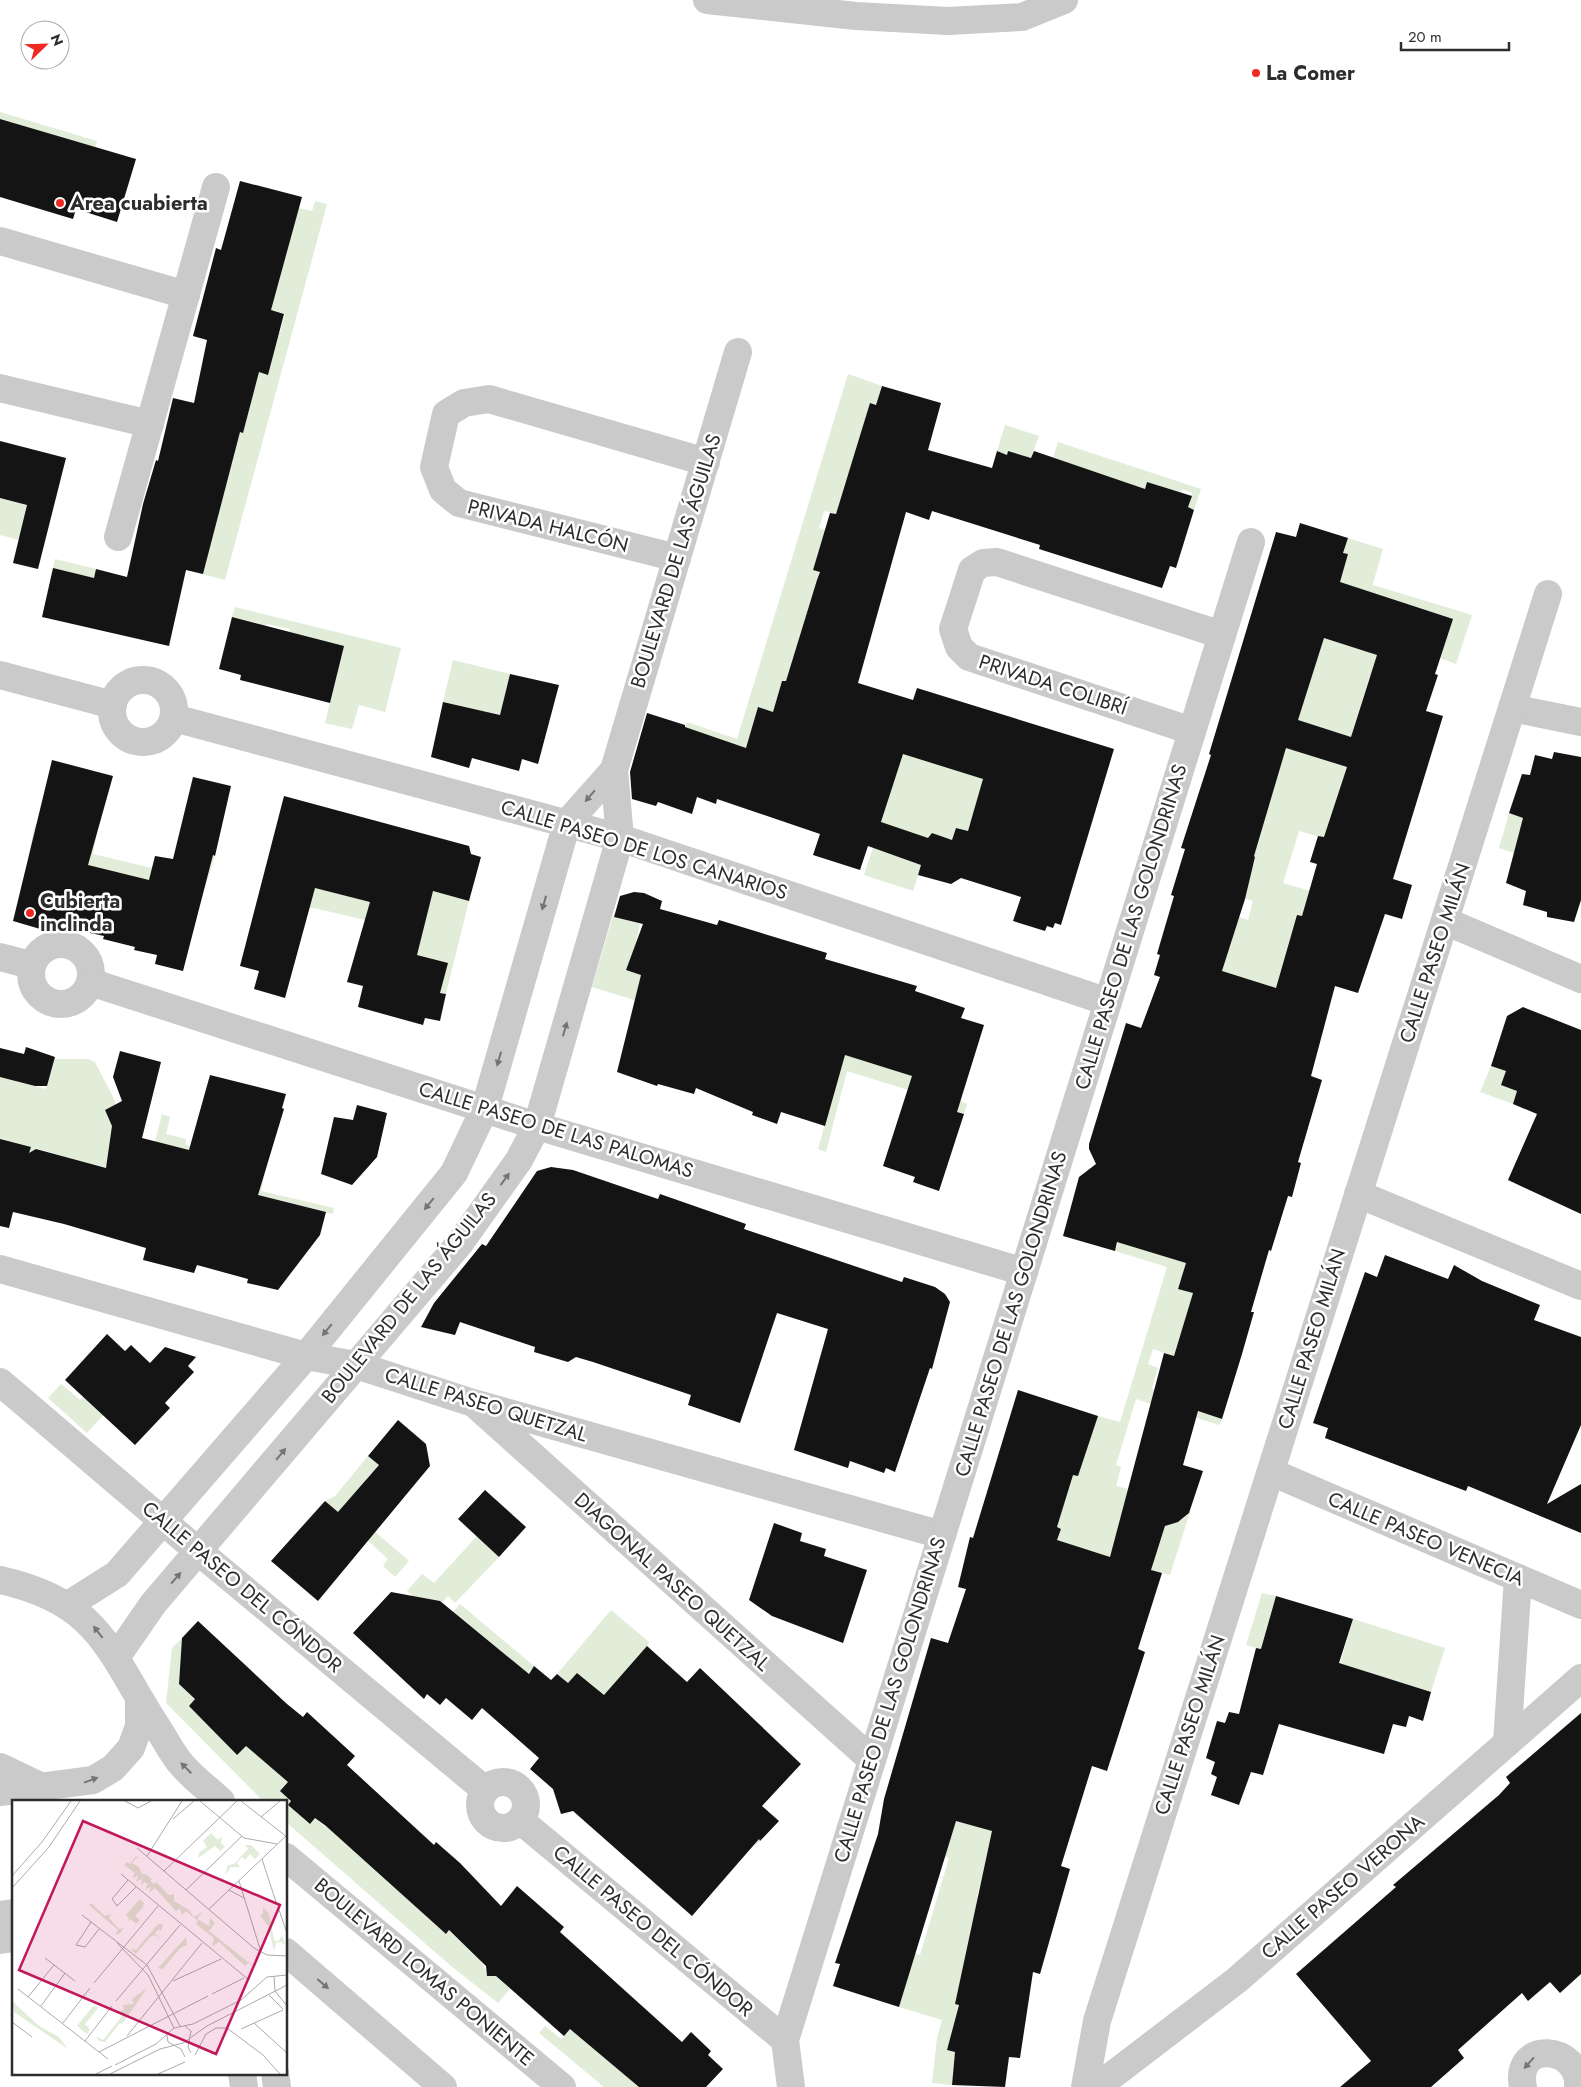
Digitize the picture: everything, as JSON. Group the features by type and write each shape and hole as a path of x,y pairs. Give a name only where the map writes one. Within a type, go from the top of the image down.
{"street":[{"path":"708,0 856,16 948,21 1022,17 1064,0"},
{"path":"118,537 216,187"},
{"path":"0,241 186,295"},
{"name":"BOULEVARD DE LAS ÁGUILAS","path":"117,1656 144,1615 460,1242 519,1160 537,1126 620,838 614,770 738,352"},
{"path":"0,388 150,424"},
{"name":"PRIVADA HALCÓN","path":"677,558 458,503 442,490 434,467 446,414 464,403 489,399 706,462"},
{"name":"CALLE PASEO DE LAS GOLONDRINAS","path":"791,2087 785,2040 1251,542"},
{"name":"PRIVADA COLIBRÍ","path":"1192,731 969,657 959,647 953,629 972,570 983,563 997,562 1222,634"},
{"name":"CALLE PASEO MILÁN","path":"1085,2087 1097,2021 1548,594"},
{"path":"0,675 113,705"},
{"path":"137,680 150,681 160,685 169,694 174,705 174,718 169,729 160,737 149,742 137,741 126,737 117,728 113,716 113,705 118,693 126,684 137,680"},
{"path":"1512,708 1581,722"},
{"name":"CALLE PASEO DE LOS CANARIOS","path":"174,718 567,822 620,838 1108,1002"},
{"name":"BOULEVARD DE LAS ÁGUILAS","path":"68,1605 117,1574 306,1356 454,1173 485,1108 567,822 614,770"},
{"path":"1445,921 1581,979"},
{"path":"57,944 69,944 80,950 88,959 91,971 90,982 84,993 75,1000 64,1004 52,1003 42,997 34,988 31,977 32,965 37,955 46,947 57,944"},
{"path":"0,957 32,965"},
{"name":"CALLE PASEO DE LAS PALOMAS","path":"90,982 537,1126 1024,1272"},
{"path":"1358,1194 1581,1286"},
{"name":"CALLE PASEO QUETZAL","path":"0,1269 306,1356 356,1365 473,1403 942,1535"},
{"name":"CALLE PASEO DEL CÓNDOR","path":"0,1382 198,1551 485,1790 492,1784 501,1782 510,1783 518,1787 524,1795 526,1804 525,1813 521,1820 785,2040"},
{"name":"DIAGONAL PASEO QUETZAL","path":"473,1403 872,1760"},
{"name":"CALLE PASEO VENECIA","path":"1270,1472 1581,1605"},
{"path":"1507,1743 1518,1578"},
{"path":"0,1580 22,1584 68,1605 94,1626 117,1656 138,1698 182,1765 220,1800"},
{"name":"CALLE PASEO VERONA","path":"1097,2087 1237,1980 1581,1678"},
{"path":"0,1792 53,1794 93,1780 113,1768 131,1748 139,1726 138,1698"},
{"path":"0,1767 53,1794"},
{"name":"BOULEVARD LOMAS PONIENTE","path":"288,1859 562,2087"},
{"path":"288,1954 443,2087"},
{"path":"1523,2087 1521,2079 1524,2068 1530,2059 1540,2054 1551,2052 1562,2055 1577,2067"},
{"path":"242,2074 244,2087"},
{"path":"275,2074 277,2087"}],"green space":[{"path":"0,112 97,141 95,149 0,119"},
{"path":"315,201 327,204 225,580 194,572 196,565 205,567 233,430 243,432 250,406 241,402 250,370 267,374 241,323 280,333 285,314 266,308 298,208 312,211"},
{"path":"848,374 882,386 876,405 870,403 860,442 853,482 846,480 836,514 824,511 819,528 833,532 822,539 813,570 820,572 788,682 782,681 773,712 758,708 748,742 783,776 683,730 687,722 737,739"},
{"path":"1005,425 1039,436 1031,458 1008,451 1007,455 997,451"},
{"path":"1058,442 1201,489 1194,510 1188,507 1192,493 1182,489 1181,494 1160,490 1161,486 1147,482 1142,497 1126,483 1103,475 1033,521"},
{"path":"0,498 27,505 25,514 50,520 44,546 0,535"},
{"path":"1348,538 1383,549 1372,587 1373,585 1472,615 1456,664 1440,658 1369,652 1386,658 1369,678 1351,737 1329,730 1338,748 1334,763 1347,767 1327,839 1299,831 1283,883 1314,892 1276,988 1178,1288 1193,1293 1174,1356 1153,1349 1148,1364 1158,1368 1152,1389 1173,1396 1183,1406 1222,1419 1219,1425 1136,1399 1116,1465 1121,1467 1116,1486 1128,1489 1123,1508 1131,1511 1124,1534 1159,1545 1167,1522 1171,1523 1181,1520 1191,1509 1170,1575 1127,1564 991,1846 977,1896 993,1901 967,1952 955,2004 959,2005 947,2050 955,2052 952,2085 932,2083 937,2038 942,2020 899,2007 915,1953 920,1955 949,1858 940,1855 948,1643 952,1629 995,1643 1057,1541 1061,1529 1057,1527 1090,1414 1120,1422 1167,1267 1115,1251 1220,979 1239,917 1248,920 1253,901 1220,891 1251,871 1255,857 1249,855 1286,749 1281,747 1347,554 1343,553"},
{"path":"55,559 96,569 93,586 53,568"},
{"path":"235,607 401,648 385,712 359,705 352,729 325,723 343,646 301,636 287,692 275,689 290,629 267,624 265,630 257,628 258,623 232,617"},
{"path":"453,660 510,674 500,715 443,702"},
{"path":"900,749 993,782 1096,810 1082,857 970,822 968,831 956,828 952,840 932,833 913,891 864,875 889,798"},
{"path":"1509,813 1534,821 1541,862 1499,848"},
{"path":"35,824 60,831 63,825 97,833 93,854 152,868 155,857 180,864 184,848 215,856 203,894 29,854"},
{"path":"264,875 319,889 322,879 433,891 469,901 446,994 440,993 447,963 410,953 365,920 309,908 252,922"},
{"path":"613,916 640,924 635,947 642,975 912,1076 967,1104 964,1114 915,1098 905,1127 896,1125 908,1090 847,1071 826,1152 818,1149 837,1080 670,1011 592,987"},
{"path":"5,1049 24,1055 17,1081 46,1089 55,1059 88,1059 95,1062 115,1101 115,1105 105,1110 108,1118 150,1162 162,1114 170,1117 166,1134 186,1139 186,1145 267,1164 261,1191 334,1208 333,1214 146,1177 36,1148 34,1159 0,1139 0,1067"},
{"path":"1491,1066 1506,1071 1517,1091 1513,1104 1480,1092"},
{"path":"96,1382 117,1400 87,1433 48,1398 61,1384 80,1400"},
{"path":"368,1456 379,1465 366,1479 368,1493 391,1513 374,1531 409,1561 395,1577 383,1566 388,1559 325,1501 335,1496"},
{"path":"477,1536 499,1557 455,1603 448,1596 432,1614 407,1591 422,1574 434,1583"},
{"path":"1262,1593 1276,1596 1300,1661 1246,1645"},
{"path":"460,1604 534,1666 528,1673 478,1632 465,1648 445,1621"},
{"path":"611,1610 649,1642 647,1646 724,1808 760,1841 749,1850 712,1816 628,1860 618,1851 631,1836 597,1689 577,1673 568,1683 557,1674"},
{"path":"1353,1619 1445,1648 1431,1692 1340,1664"},
{"path":"182,1638 179,1684 195,1699 202,1718 236,1755 251,1741 292,1778 291,1801 288,1805 288,1800 262,1800 166,1703 172,1648"},
{"path":"288,1805 309,1824 315,1818 325,1827 329,1822 430,1920 446,1934 449,1931 478,1957 487,1976 496,1976 510,1989 498,2003 451,1966 288,1824"},
{"path":"573,2025 597,2051 639,2087 604,2087 539,2033 545,2026 561,2039"}],"building":[{"path":"0,119 136,159 117,222 76,209 73,219 0,197"},
{"path":"240,181 302,197 271,310 284,314 268,375 259,372 243,433 240,432 203,574 186,570 169,646 42,617 53,568 94,578 96,569 127,577 143,504 156,460 158,461 173,398 194,403 207,340 193,336 216,248 221,250"},
{"path":"882,386 941,403 928,450 992,468 997,451 1007,455 1008,451 1031,458 1034,451 1145,489 1147,482 1192,496 1188,507 1194,510 1176,568 1170,566 1162,588 1039,549 1040,545 932,511 929,520 906,512 858,683 913,700 917,688 1114,749 1061,925 1055,923 1053,928 1047,926 1045,931 1013,921 1021,897 961,878 951,884 918,875 921,865 868,846 860,870 813,855 820,834 717,799 716,804 697,797 692,814 658,802 656,806 632,799 630,772 647,713 746,748 758,707 773,712 782,681 786,681 820,572 813,570 830,513 836,514 870,403 876,405","holes":["903,754 983,779 968,831 956,828 952,840 932,833 928,838 881,822"]},
{"path":"0,441 66,458 38,569 13,563 27,505 0,498"},
{"path":"1300,523 1348,538 1343,553 1348,554 1340,582 1453,619 1435,674 1438,675 1426,711 1443,716 1393,879 1412,885 1402,919 1385,914 1358,993 1335,986 1311,1076 1322,1080 1298,1162 1301,1163 1292,1197 1288,1196 1271,1251 1269,1250 1251,1312 1254,1312 1222,1419 1198,1411 1183,1465 1203,1471 1189,1513 1178,1522 1165,1526 1151,1570 1162,1573 1138,1649 1145,1652 1107,1771 1092,1766 1061,1866 1070,1869 1040,1974 1033,1972 1020,2058 1009,2057 1005,2087 952,2085 955,2052 947,2050 959,2005 955,2004 992,1831 956,1821 899,2007 833,1986 840,1964 835,1963 878,1834 884,1799 931,1638 948,1643 966,1589 958,1587 970,1537 973,1538 1018,1390 1098,1416 1078,1476 1073,1475 1057,1527 1061,1529 1057,1540 1110,1557 1164,1353 1174,1356 1193,1293 1178,1289 1186,1263 1117,1242 1115,1251 1063,1236 1079,1177 1096,1164 1089,1149 1089,1144 1126,1023 1141,1028 1160,977 1154,975 1160,955 1157,954 1174,896 1171,895 1185,849 1181,848 1211,755 1209,754 1276,532 1296,537","holes":["1324,638 1377,655 1351,737 1298,720","1286,748 1347,767 1324,837 1318,836 1310,862 1317,864 1302,916 1297,915 1276,988 1222,971 1245,899 1254,856"]},
{"path":"232,617 344,646 330,703 240,680 241,675 219,669"},
{"path":"510,674 559,685 538,764 522,759 519,771 472,758 469,768 431,757 443,702 500,715"},
{"path":"1554,752 1581,757 1581,900 1574,922 1547,917 1547,912 1523,905 1526,891 1506,883 1523,818 1509,813 1522,774 1530,775 1535,755 1552,759"},
{"path":"52,760 113,776 88,865 149,880 155,856 173,859 193,777 231,786 215,856 213,855 183,971 155,964 157,955 134,950 135,947 103,939 104,936 49,924 47,931 13,921"},
{"path":"284,796 469,846 471,854 481,857 469,901 433,891 417,955 448,963 440,993 446,994 440,1021 425,1018 423,1025 358,1007 363,986 347,982 370,902 315,888 285,998 254,989 259,971 240,966"},
{"path":"634,892 644,893 662,901 660,909 717,925 719,920 827,953 825,959 917,986 915,991 965,1008 961,1018 984,1025 957,1112 964,1114 939,1191 913,1182 915,1177 883,1166 912,1076 845,1055 825,1126 781,1112 777,1124 752,1115 753,1112 696,1088 694,1094 658,1084 657,1086 617,1072 641,975 626,970 643,924 614,917 620,896"},
{"path":"1523,1007 1581,1030 1581,1214 1508,1180 1537,1114 1513,1104 1517,1091 1501,1085 1506,1071 1491,1066 1507,1016"},
{"path":"26,1047 55,1057 47,1086 35,1086 0,1077 0,1048 24,1054"},
{"path":"120,1051 161,1062 142,1138 189,1150 210,1075 286,1094 282,1108 284,1109 258,1195 326,1212 320,1235 278,1290 247,1283 248,1279 197,1265 194,1273 143,1260 146,1248 64,1224 13,1212 9,1228 0,1226 0,1139 31,1147 29,1153 36,1149 106,1168 112,1126 105,1110 122,1101 113,1077"},
{"path":"357,1105 387,1113 377,1157 352,1185 321,1174 334,1117 353,1120"},
{"path":"551,1167 573,1170 658,1199 660,1194 746,1224 744,1229 902,1282 904,1277 935,1287 945,1294 950,1302 932,1369 930,1368 895,1472 886,1468 884,1473 850,1461 848,1468 794,1450 828,1329 777,1313 740,1423 688,1405 691,1395 593,1362 576,1357 568,1362 534,1352 535,1347 460,1322 455,1335 421,1327 434,1303 482,1244 486,1246 537,1171"},
{"path":"1385,1255 1448,1279 1454,1265 1482,1281 1540,1305 1534,1320 1581,1337 1581,1425 1547,1504 1581,1484 1581,1533 1468,1486 1466,1491 1325,1438 1328,1428 1313,1423 1365,1272 1377,1277"},
{"path":"107,1334 125,1351 131,1345 150,1363 165,1347 196,1357 188,1366 194,1372 165,1403 170,1408 135,1445 65,1380"},
{"path":"398,1420 426,1444 430,1466 318,1601 271,1561 325,1501 338,1512 379,1465 368,1456"},
{"path":"485,1490 526,1527 499,1557 458,1519"},
{"path":"774,1523 802,1533 800,1541 826,1549 824,1556 867,1570 843,1643 772,1616 749,1600"},
{"path":"391,1592 440,1601 529,1674 534,1666 551,1680 557,1674 568,1683 577,1673 604,1695 647,1646 687,1682 700,1668 801,1764 762,1806 779,1821 760,1841 759,1839 692,1916 573,1811 561,1814 553,1789 530,1769 539,1758 482,1708 472,1720 446,1698 440,1705 427,1694 424,1699 353,1633"},
{"path":"1276,1596 1353,1619 1339,1663 1431,1692 1423,1721 1409,1716 1406,1727 1393,1724 1384,1754 1279,1724 1263,1775 1251,1772 1239,1805 1211,1795 1217,1777 1211,1774 1215,1762 1206,1758 1217,1721 1225,1723 1229,1712 1239,1714 1256,1648 1261,1649"},
{"path":"198,1621 287,1704 303,1717 307,1712 355,1756 347,1765 434,1845 436,1842 460,1863 501,1906 517,1886 564,1927 560,1932 682,2042 691,2032 711,2051 708,2055 723,2069 706,2087 639,2087 570,2029 564,2036 496,1976 487,1976 486,1966 449,1930 446,1934 326,1826 315,1818 310,1824 288,1805 291,1801 280,1791 288,1782 246,1746 237,1755 189,1706 195,1699 179,1684 182,1638"},
{"path":"1581,1713 1581,1974 1560,1993 1550,1982 1528,2001 1522,1993 1458,2050 1464,2058 1431,2087 1340,2087 1371,2061 1296,1974 1396,1887 1393,1885 1499,1795 1510,1783 1506,1777"}],"place":[{"name":"La Comer","path":"1256,73"},
{"name":"Area cuabierta","path":"60,203"},
{"name":"Cubierta inclinda","path":"30,913"}]}
